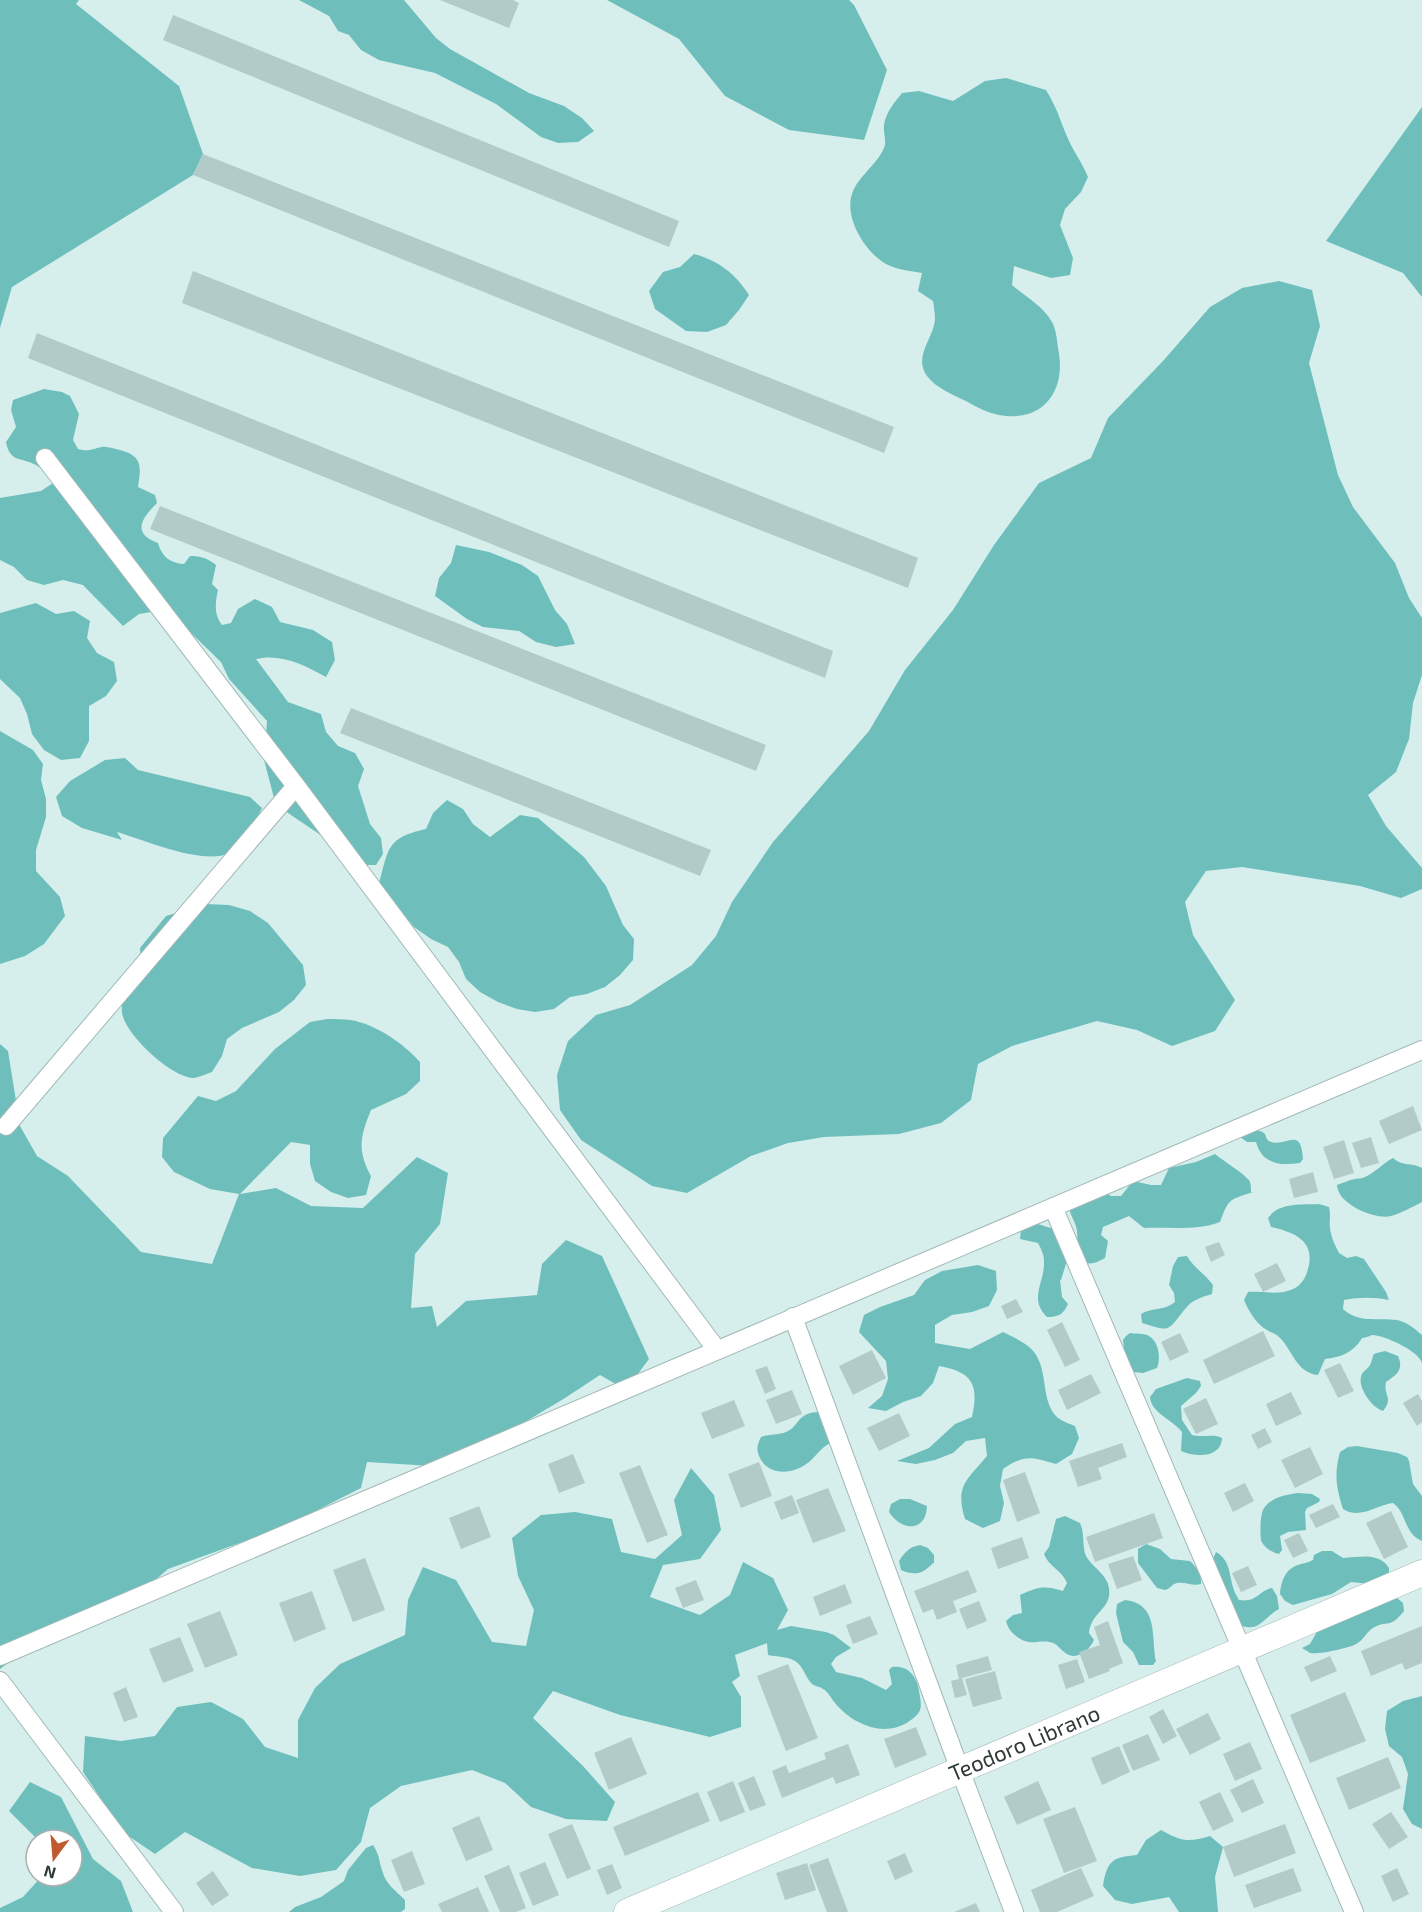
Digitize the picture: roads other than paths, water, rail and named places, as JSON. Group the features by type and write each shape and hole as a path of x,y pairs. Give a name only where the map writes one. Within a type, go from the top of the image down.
{"main road":[{"name":"Teodoro Librano","path":"627,1912 1422,1573"}],"street":[{"path":"45,458 296,786 717,1350"},
{"path":"6,1126 296,786"},
{"path":"0,1656 1422,1050"},
{"path":"1053,1207 1354,1912"},
{"path":"793,1317 1014,1912"},
{"path":"0,1682 174,1912"}]}
